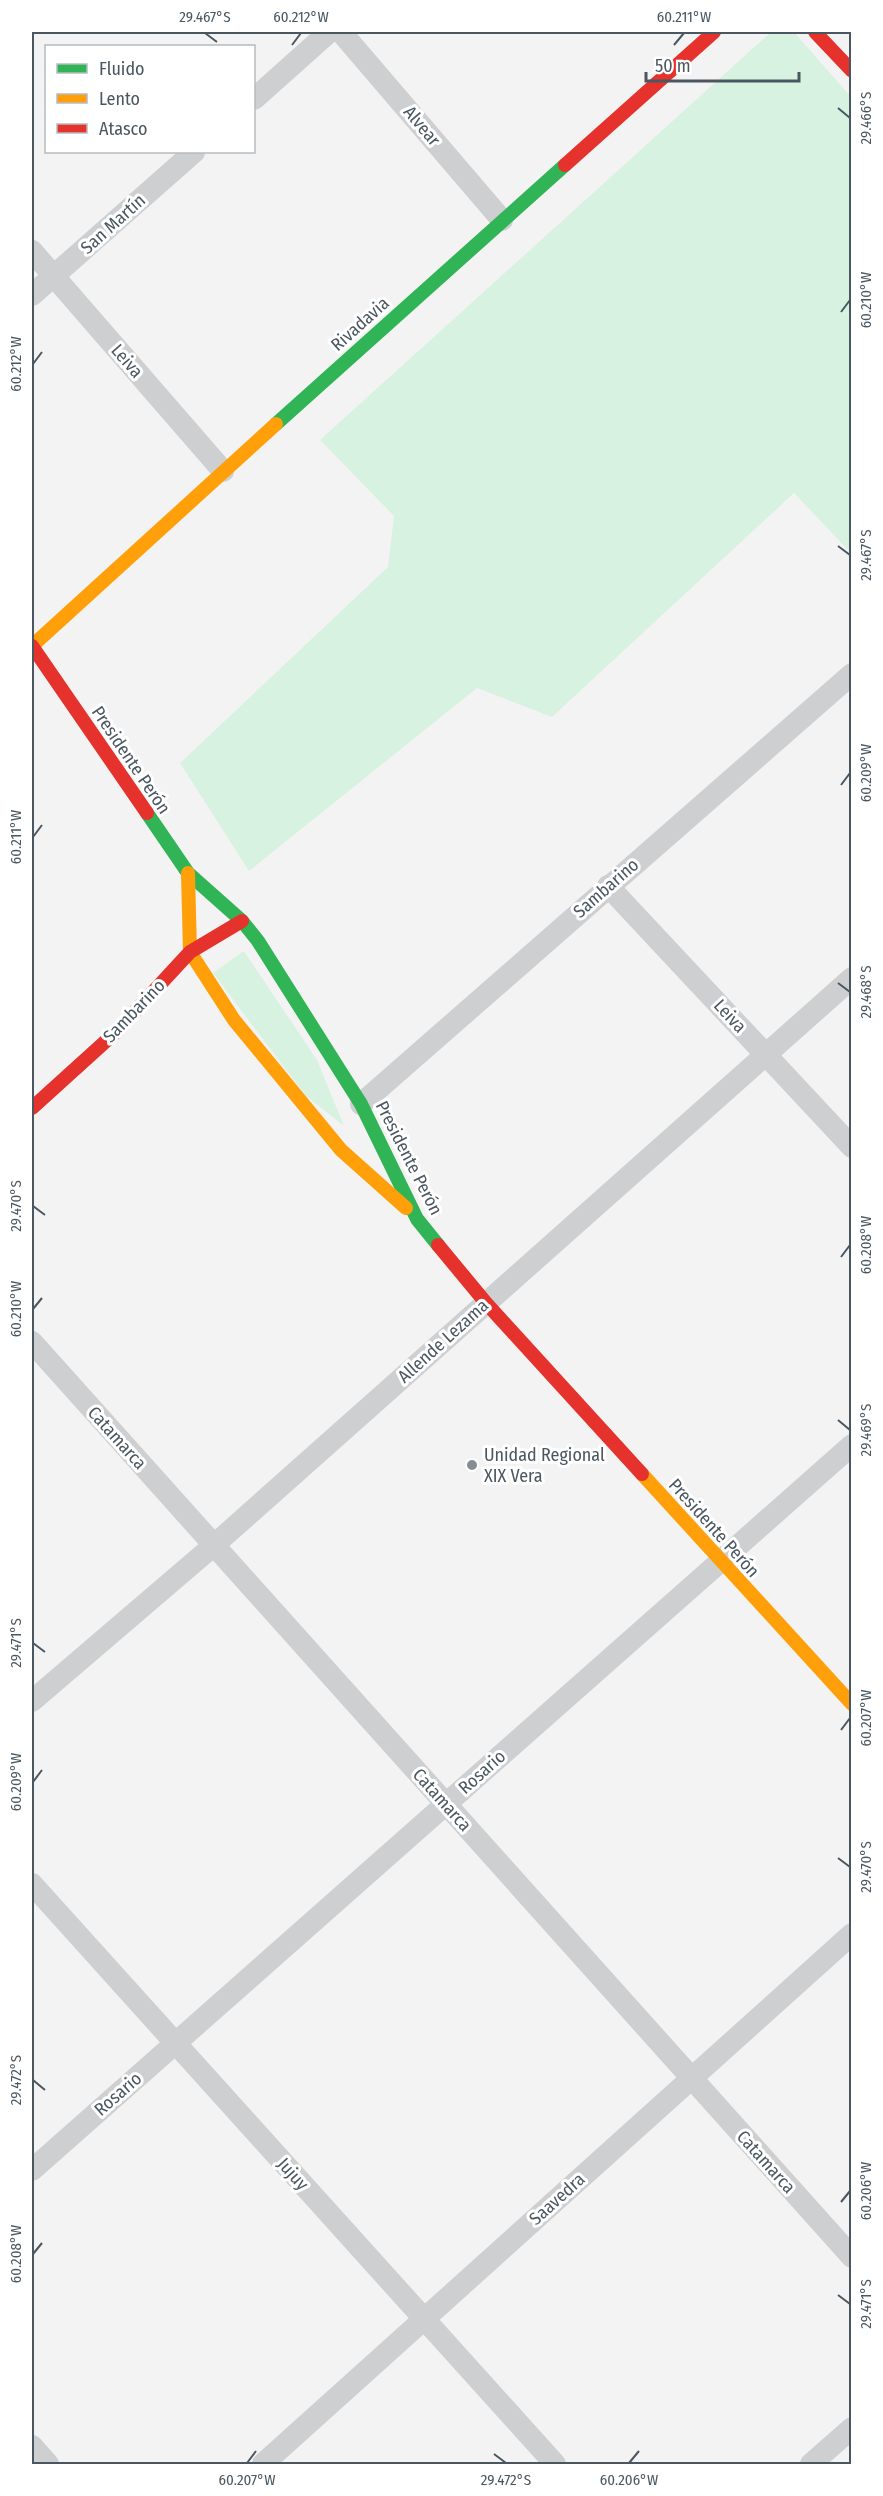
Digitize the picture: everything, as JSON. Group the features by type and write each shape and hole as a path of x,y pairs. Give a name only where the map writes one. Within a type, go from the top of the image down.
{"street":[{"path":"255,98 329,32"},
{"name":"Alvear","path":"341,32 502,220"},
{"name":"Rivadavia","path":"32,646 223,471 714,32"},
{"path":"815,32 852,70"},
{"name":"San Martín","path":"32,295 193,153"},
{"name":"Leiva","path":"32,251 223,471"},
{"name":"Presidente Perón","path":"32,646 188,873 242,921 258,941 361,1104 417,1219 486,1303 852,1704"},
{"name":"Sambarino","path":"361,1104 852,674"},
{"path":"188,873 190,952 234,1020 341,1150 417,1219"},
{"name":"Leiva","path":"608,886 852,1147"},
{"name":"Sambarino","path":"32,1108 117,1031 190,952 242,921"},
{"name":"Allende Lezama","path":"32,1701 213,1546 852,978"},
{"name":"Catamarca","path":"32,1342 852,2257"},
{"name":"Rosario","path":"32,2170 852,1445"},
{"name":"Jujuy","path":"32,1884 553,2464"},
{"name":"Saavedra","path":"263,2464 852,1934"},
{"path":"811,2464 852,2428"},
{"path":"32,2446 48,2464"}],"green space":[{"path":"771,32 794,32 851,97 851,553 794,493 552,717 477,688 249,871 180,763 388,567 394,516 320,440"},
{"path":"244,951 317,1060 344,1126 305,1095 213,973"}],"traffic: fast":[{"path":"276,424 565,165"},
{"path":"147,813 188,873 242,921 258,941 361,1104 417,1219 438,1245"}],"traffic: slow":[{"path":"32,646 276,424"},
{"path":"188,873 190,952 234,1020 341,1150 406,1208"},
{"path":"642,1474 852,1704"}],"traffic: jam":[{"path":"565,165 714,32"},
{"path":"815,32 852,71"},
{"path":"32,646 147,813"},
{"path":"32,1108 117,1031 190,952 242,921"},
{"path":"438,1245 486,1303 642,1474"}],"place":[{"name":"Unidad Regional XIX Vera","path":"472,1465"}]}
